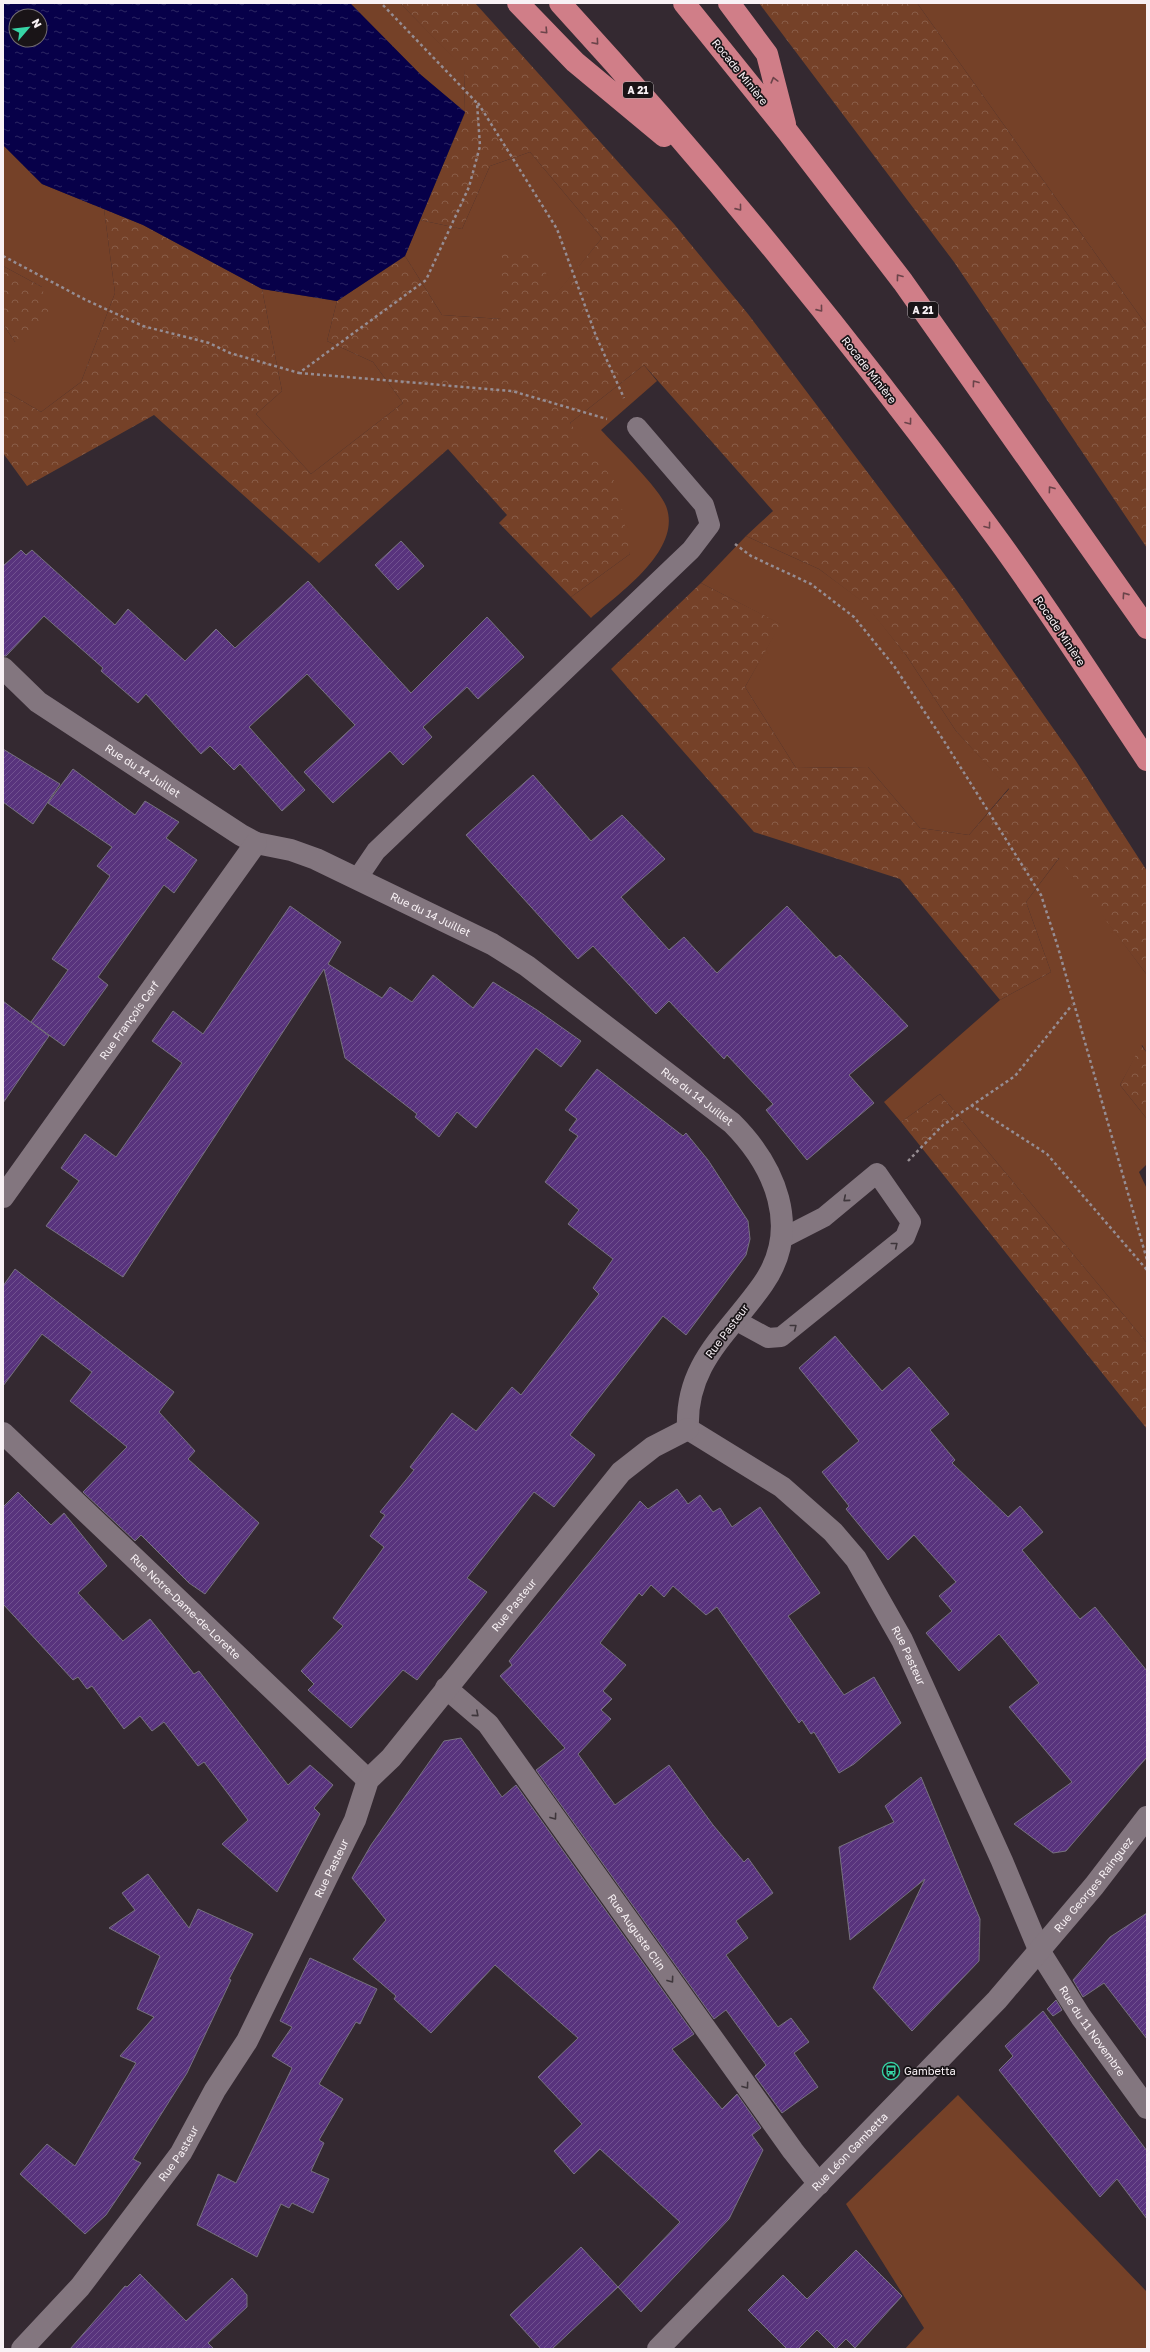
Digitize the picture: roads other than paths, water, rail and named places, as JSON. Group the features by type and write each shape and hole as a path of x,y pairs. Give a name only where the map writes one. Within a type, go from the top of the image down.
{"highway":[{"path":"518,3 574,62 714,177"},
{"name":"Rocade Minière","path":"560,3 714,177 860,358 994,534 1147,760"},
{"name":"Rocade Minière","path":"684,3 787,131 903,282 1147,628"},
{"path":"729,3 767,54 787,131"}],"street":[{"name":"Rue du 14 Juillet","path":"3,668 38,702 256,844 291,850 316,859 492,944 527,966 732,1123 758,1152 778,1194 782,1215 781,1239"},
{"name":"Rue François Cerf","path":"3,1197 256,844"},
{"name":"Rue Pasteur","path":"688,1429 689,1398 698,1374 714,1344 764,1283 781,1239"},
{"name":"Rue Pasteur","path":"22,2349 80,2287 181,2153 215,2090 247,2041 355,1820 368,1780 391,1758 621,1472 653,1447 688,1429"},
{"name":"Rue Pasteur","path":"688,1429 782,1487 833,1532 856,1559 902,1640 1002,1861 1040,1952"},
{"name":"Rue Notre-Dame-de-Lorette","path":"3,1433 368,1780"},
{"name":"Rue Auguste Clin","path":"446,1688 488,1724 788,2144 819,2184"},
{"name":"Rue Georges Rainguez","path":"1040,1952 1147,1817"},
{"name":"Rue du 11 Novembre","path":"1040,1952 1081,2017 1147,2108"},
{"name":"Rue Léon Gambetta","path":"658,2349 997,2000 1040,1952"}],"lane":[{"path":"357,879 376,851 691,550 710,525 704,505 637,427"},
{"path":"735,1320 768,1338 781,1337 905,1237 911,1222 877,1173 824,1217 781,1239"}],"water":[{"path":"3,3 350,3 421,75 465,112 405,256 337,301 262,289 143,225 42,184 3,145"}],"place":[{"name":"Gambetta","path":"891,2071"}]}
